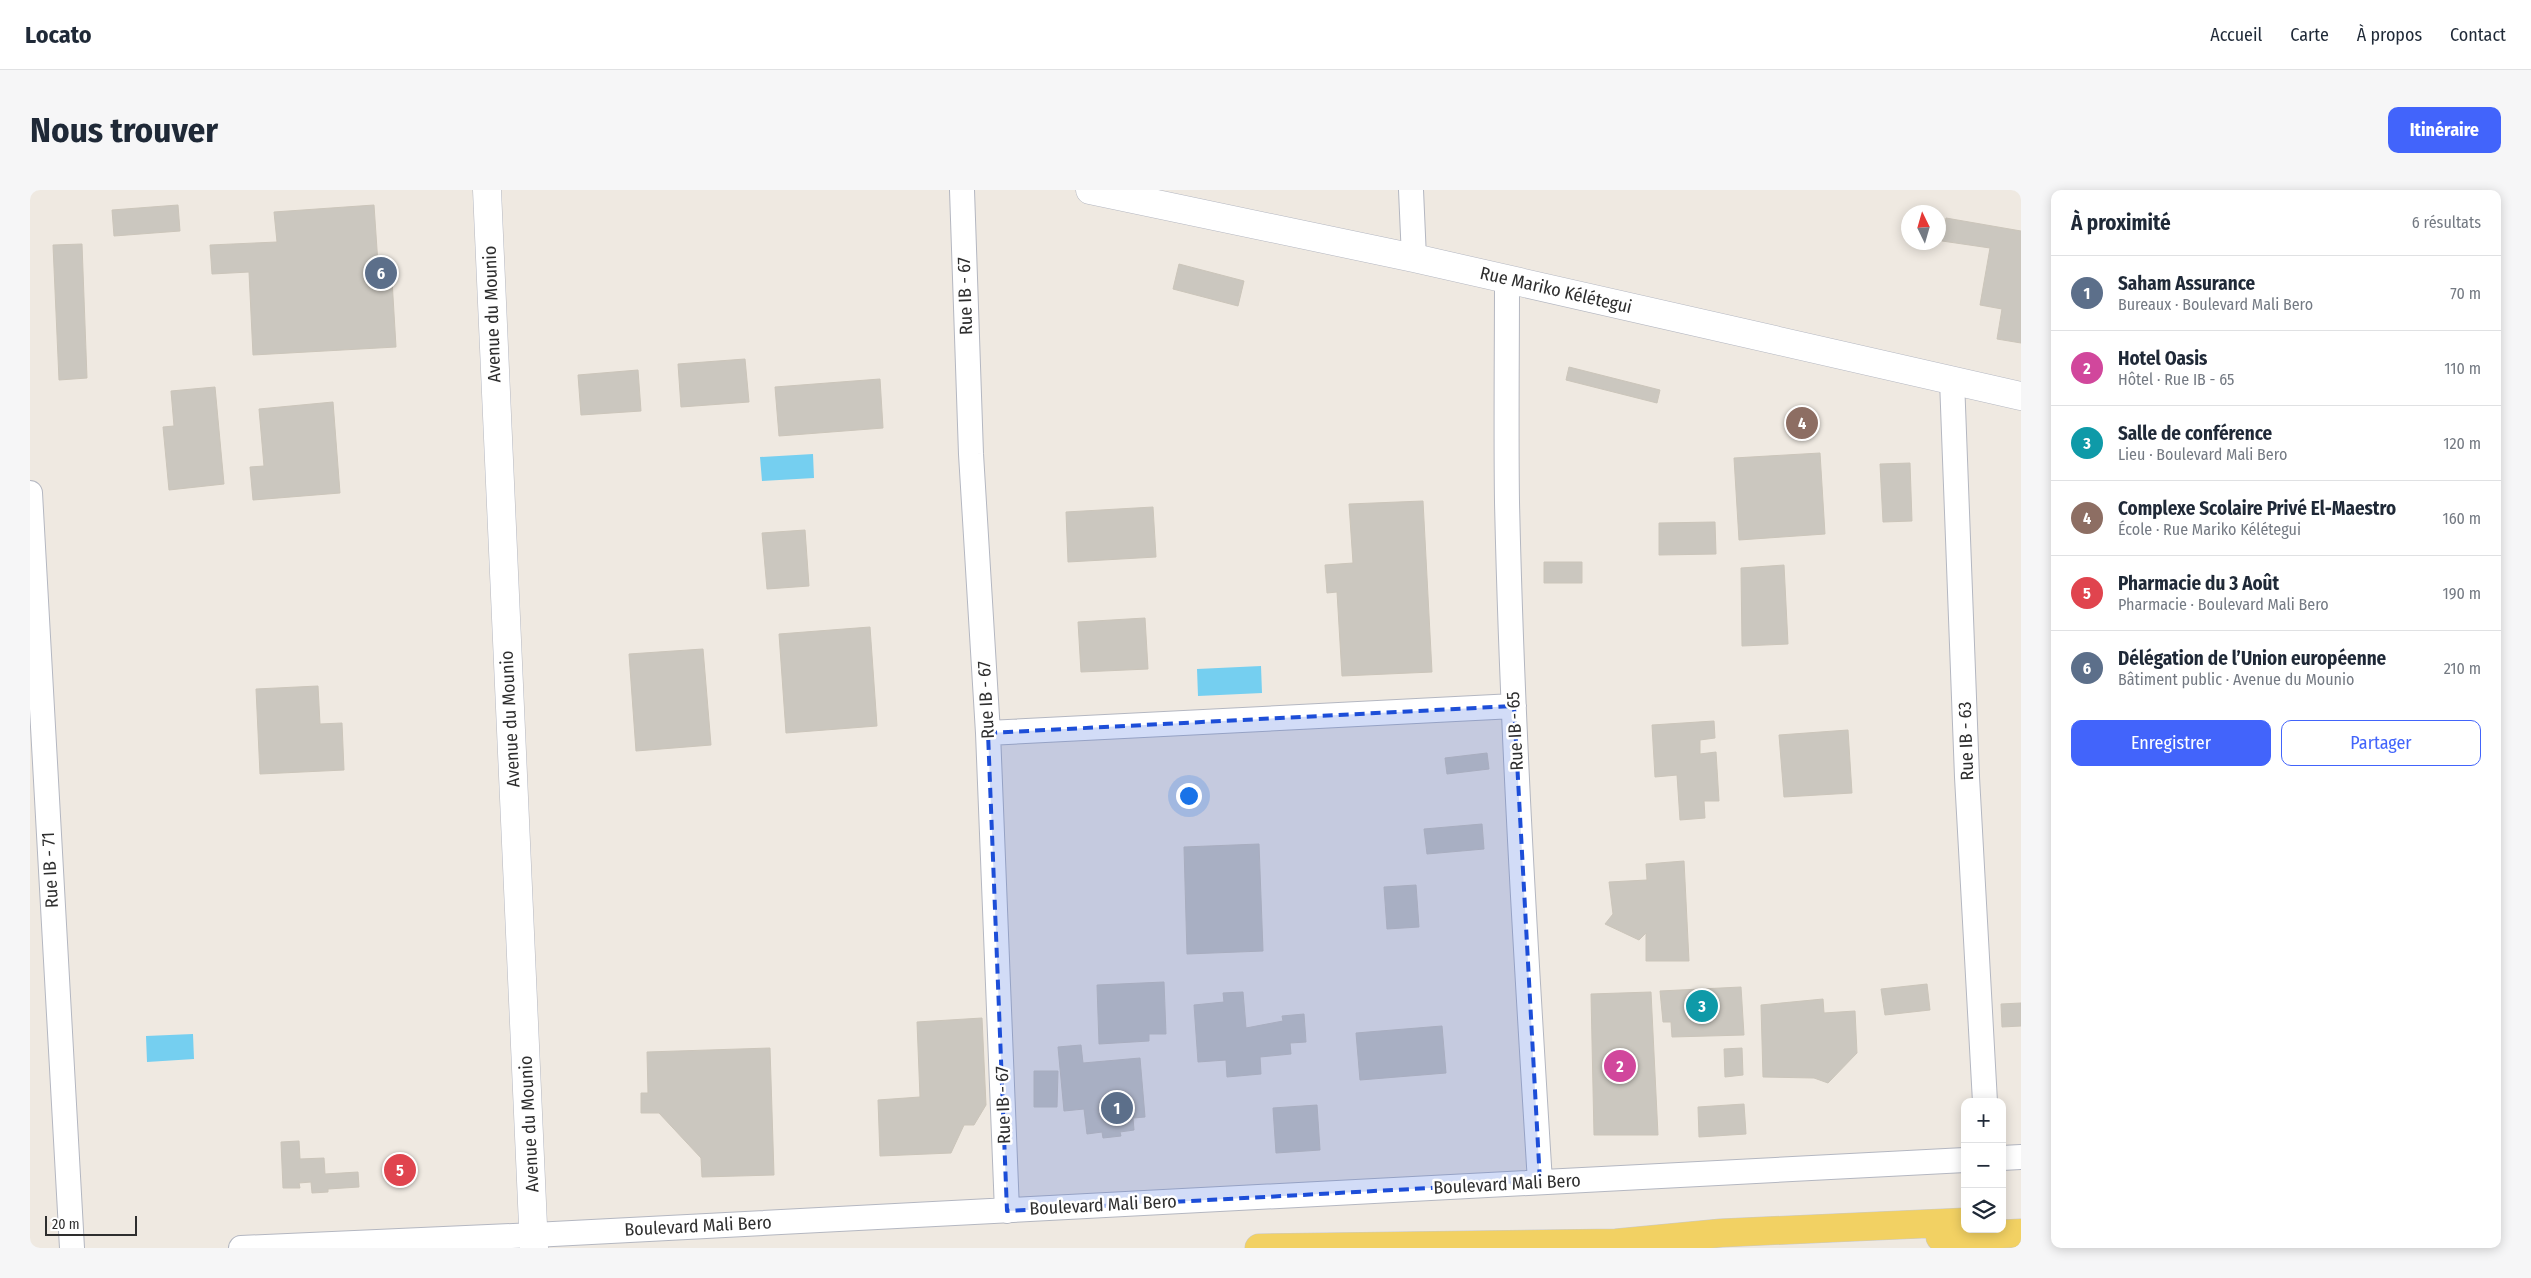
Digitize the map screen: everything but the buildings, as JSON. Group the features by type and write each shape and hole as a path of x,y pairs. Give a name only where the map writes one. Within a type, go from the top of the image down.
{"main road":[{"path":"2006,1220 2021,1219"},
{"path":"1616,1243 1721,1233 1961,1222"},
{"path":"1259,1248 1616,1243 1748,1247 2021,1233"}],"street":[{"name":"Avenue du Mounio","path":"487,190 534,1242"},
{"name":"Rue IB - 67","path":"962,190 971,454 988,733 1007,1210"},
{"name":"Rue Mariko Kélétegui","path":"1090,190 1414,258 2021,396"},
{"path":"1411,190 1414,258"},
{"name":"Rue IB - 65","path":"1507,279 1507,500 1514,706 1540,1182"},
{"name":"Rue IB - 63","path":"1952,380 1967,778 1985,1098"},
{"name":"Rue IB - 71","path":"30,493 72,1248"},
{"path":"988,733 1514,706"},
{"path":"2006,1158 2021,1157"},
{"name":"Boulevard Mali Bero","path":"241,1248 534,1242 1007,1210 1961,1160"}],"highlighted area":[{"path":"1514,706 1540,1182 1007,1211 988,733"}],"water":[{"path":"813,454 814,478 762,481 760,457"},
{"path":"1261,666 1262,693 1198,696 1197,669"},
{"path":"193,1034 194,1059 147,1062 146,1036"}],"place":[{"name":"Délégation de l’Union européenne","path":"381,273"},
{"name":"Complexe Scolaire Privé El-Maestro","path":"1802,423"},
{"name":"Salle de conférence","path":"1702,1006"},
{"name":"Hotel Oasis","path":"1620,1066"},
{"name":"Saham Assurance","path":"1117,1108"},
{"name":"Pharmacie du 3 Août","path":"400,1170"}]}
